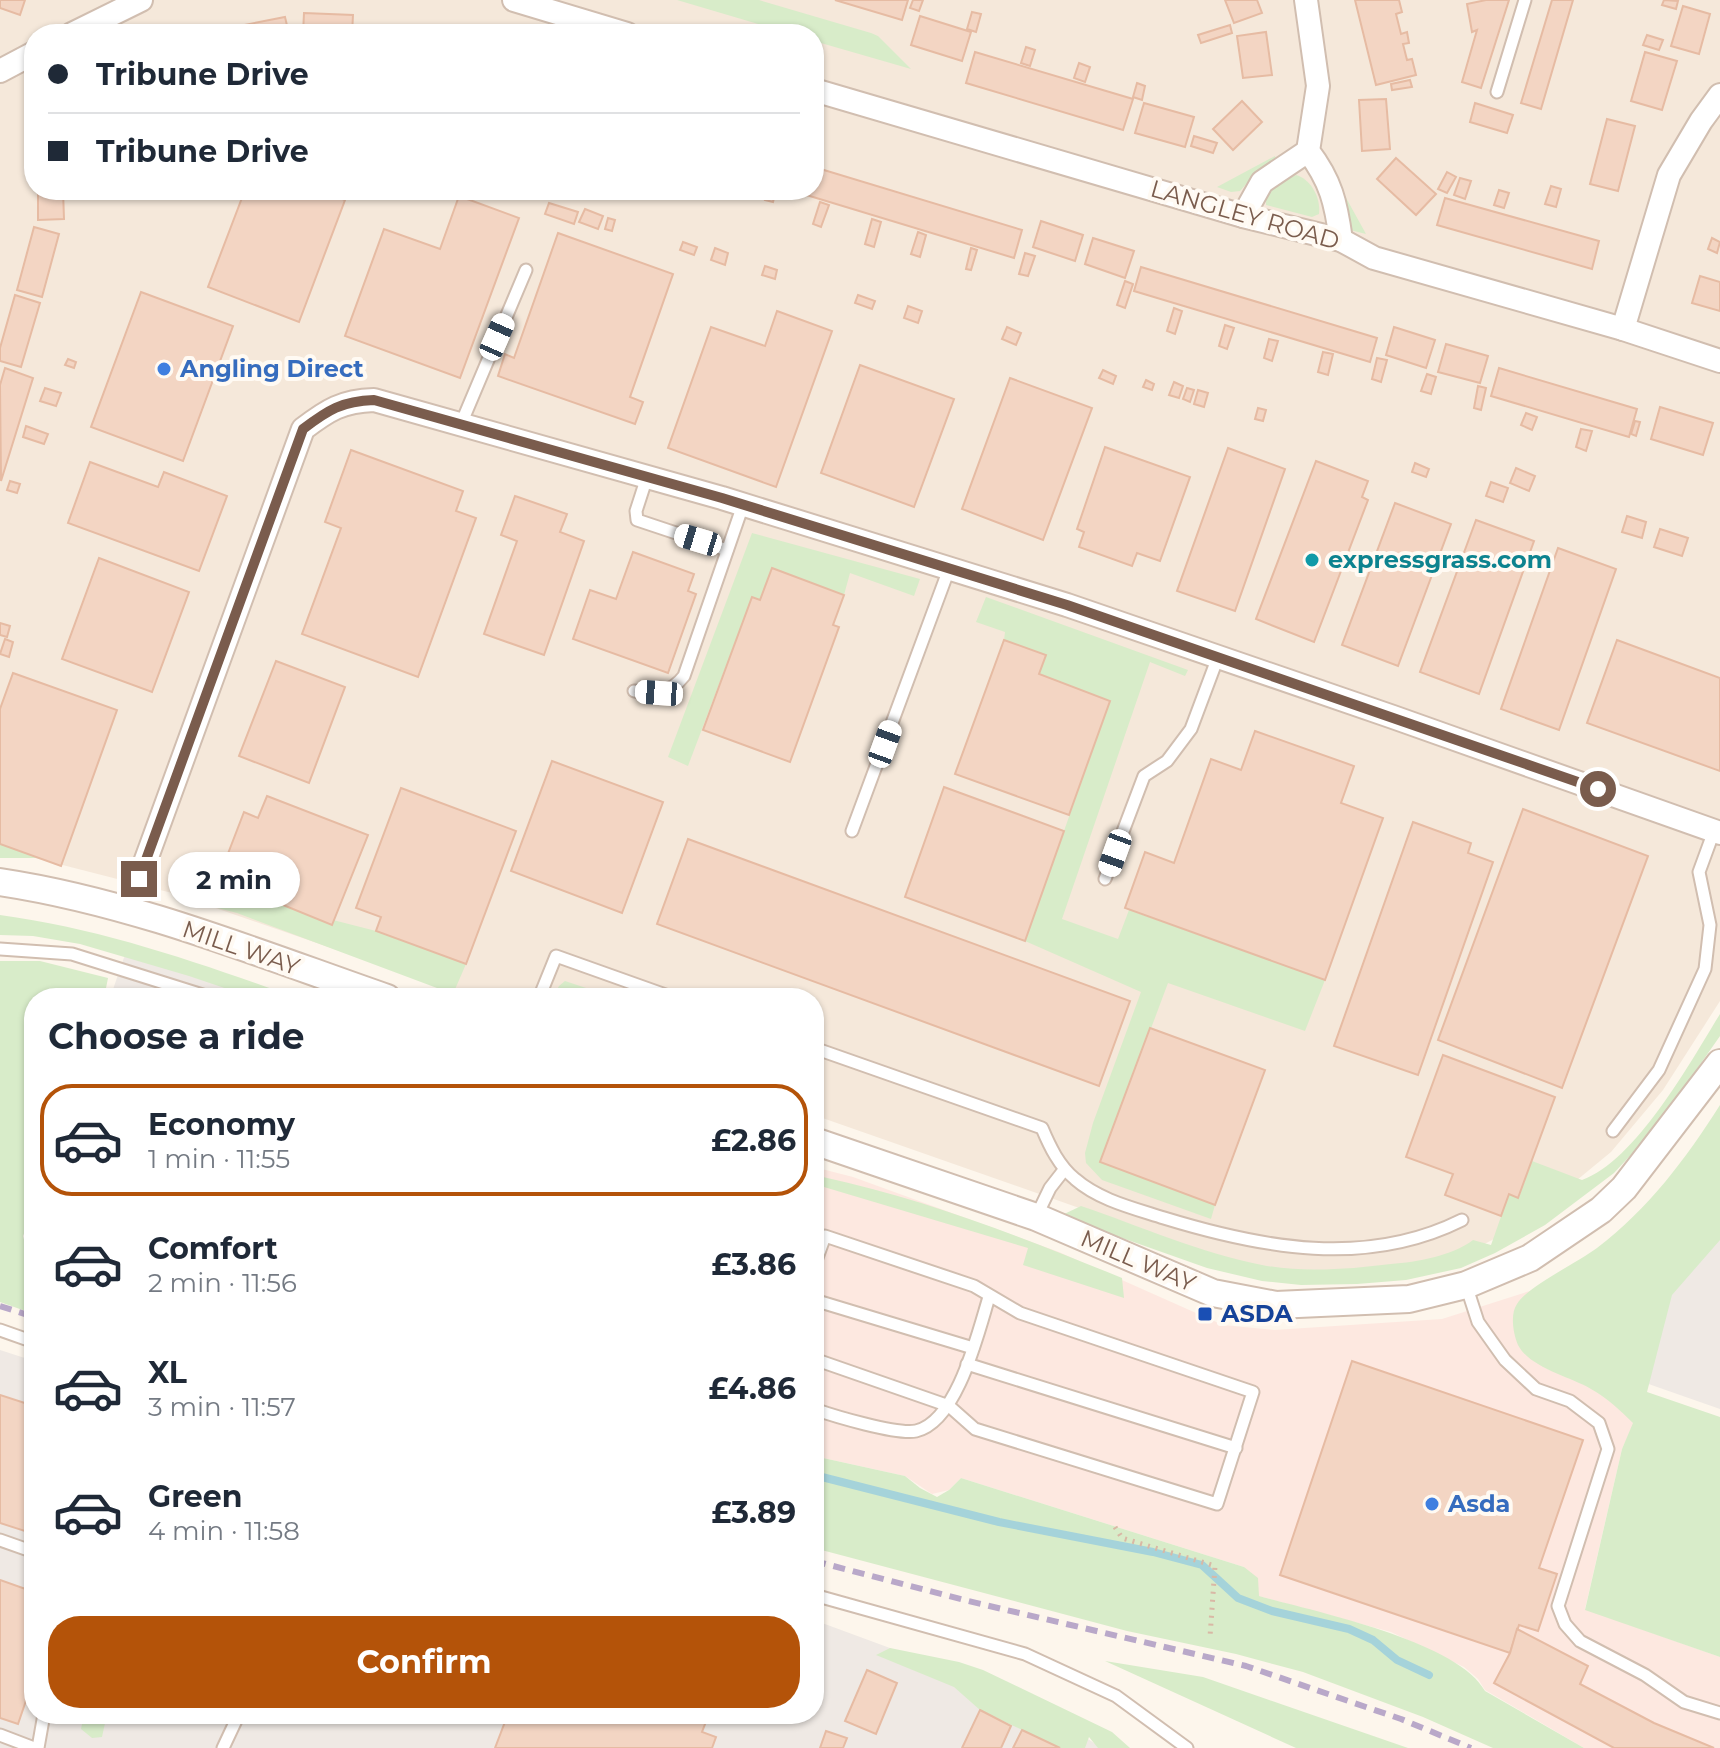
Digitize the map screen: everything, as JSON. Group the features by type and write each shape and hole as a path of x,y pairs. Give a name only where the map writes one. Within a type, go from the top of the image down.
{"street":[{"path":"92,24 141,0"},
{"path":"514,0 594,24"},
{"path":"1306,0 1318,86 1308,151 1326,175 1337,208 1341,240"},
{"path":"0,71 24,58"},
{"name":"LANGLEY ROAD","path":"824,93 1243,216 1341,240 1374,258 1623,329 1720,361"},
{"path":"1623,329 1669,175 1720,95"},
{"path":"1243,216 1262,182 1308,151"},
{"path":"128,909 303,429 326,411 350,401 374,400 461,424 743,505 1067,605 1717,832"},
{"name":"MILL WAY","path":"0,882 42,888 128,909 358,988"},
{"name":"MILL WAY","path":"824,1144 1036,1217 1213,1293 1276,1305 1409,1299 1466,1285 1530,1258 1601,1210 1624,1188 1720,1063"}],"lane":[{"path":"1497,92 1525,0"},
{"path":"461,424 526,270"},
{"path":"647,477 636,511 637,520 727,550"},
{"path":"634,691 659,693 668,690 684,676 743,505"},
{"path":"852,831 949,569"},
{"path":"1105,879 1144,776 1167,761 1191,729 1218,657"},
{"path":"1613,1131 1659,1070 1705,969 1710,925 1699,872 1717,832"},
{"path":"0,949 72,954 180,988"},
{"path":"543,988 556,956 646,988"},
{"path":"824,1052 1042,1128 1064,1170 1097,1194 1209,1232 1291,1248 1334,1249 1401,1242 1440,1231 1462,1220"},
{"path":"1036,1217 1050,1188 1064,1170"},
{"path":"824,1239 825,1236 974,1286 1020,1313 1253,1392 1217,1504 975,1429 949,1406 824,1362"},
{"path":"1466,1285 1478,1322 1505,1360 1536,1389 1570,1401 1599,1423 1608,1449 1558,1606 1565,1624 1580,1641 1645,1675 1684,1702 1720,1713"},
{"path":"824,1412 847,1420 914,1432 936,1423 949,1406 967,1364 989,1297"},
{"path":"824,1303 973,1348"},
{"path":"0,1330 24,1338"},
{"path":"967,1364 1236,1448"},
{"path":"0,1540 24,1548"},
{"path":"824,1598 1025,1654 1116,1696 1187,1748"},
{"path":"0,1735 36,1748 42,1724"},
{"path":"223,1748 234,1724"}],"path":[{"path":"1115,1527 1122,1538 1215,1566 1210,1637"}],"shaded area":[{"path":"0,0 1720,0 1720,1001 1663,1090 1611,1152 1526,1222 1460,1257 1390,1271 1253,1269 824,1119 824,988 447,988 172,893 0,849"},
{"path":"127,949 238,988 113,988"},
{"path":"1720,1153 1720,1409 1620,1374"},
{"path":"824,1170 853,1177 1059,1252 1223,1325 1274,1330 1442,1319 1536,1289 1634,1423 1622,1449 1585,1609 1720,1657 1720,1748 1584,1748 1485,1690 1464,1667 1391,1632 1258,1596 1244,1567 961,1478 949,1490 932,1494 905,1476 824,1458"},
{"path":"0,1350 24,1358 24,1724 824,1724 824,1624 1020,1696 1102,1748 0,1748"}],"green space":[{"path":"677,0 759,0 871,33 878,36 911,69 824,44 824,24 758,24"},
{"path":"1275,156 1276,160 1255,174 1240,191 1231,192 1217,187"},
{"path":"1296,175 1314,190 1319,214 1312,217 1266,205 1266,190"},
{"path":"1334,176 1366,234 1350,230"},
{"path":"752,533 920,579 914,596 850,573 844,595 772,568 760,600 752,597 688,766 668,757"},
{"path":"986,597 1188,670 1185,676 1150,662 1062,919 1118,939 1129,910 1325,980 1305,1031 1168,983 1101,1162 1215,1205 1211,1219 1102,1180 1086,1163 1085,1153 1093,1123 1141,992 1025,941 1110,701 1039,674 1046,655 1004,640 1005,632 976,622"},
{"path":"0,844 41,858 0,858"},
{"path":"174,872 225,893 229,883 331,924 333,920 376,931 466,964 456,988 437,988 237,913 198,903 186,897 174,884"},
{"path":"0,915 38,921 114,938 268,988 224,988 80,944 33,936 0,935"},
{"path":"0,961 40,961 108,978 106,988 24,988 24,1310 0,1302"},
{"path":"565,981 586,988 558,988"},
{"path":"1720,1014 1720,1036 1655,1129 1614,1173 1545,1225 1461,1268 1406,1280 1357,1284 1301,1285 1262,1281 1207,1268 1060,1216 1081,1206 1216,1254 1294,1269 1343,1269 1412,1262 1445,1254 1473,1240 1491,1245 1509,1194 1519,1197 1532,1161 1582,1180 1602,1169 1642,1132 1678,1082"},
{"path":"1720,1105 1720,1240 1672,1295 1647,1392 1720,1417 1720,1657 1585,1610 1622,1449 1633,1423 1597,1393 1531,1360 1518,1345 1513,1318 1517,1304 1531,1290 1597,1248 1650,1200"},
{"path":"824,1177 937,1208 1085,1263 1122,1278 1124,1298 1023,1265 1028,1248 824,1187"},
{"path":"824,1458 905,1476 937,1497 961,1478 1244,1567 1258,1578 1259,1596 1382,1630 1446,1657 1470,1673 1485,1691 1584,1748 1493,1748 1423,1717 1303,1672 1127,1631 824,1551"},
{"path":"890,1648 983,1670 1112,1732 1130,1748 1098,1748 1089,1737 1085,1748 1060,1748 980,1710 954,1687 876,1655"},
{"path":"1105,1661 1203,1677 1408,1748 1296,1748"},
{"path":"82,1724 105,1724 102,1737 92,1738 81,1729"}],"building":[{"path":"0,0 25,0 20,15 0,8"},
{"path":"835,0 908,0 902,20"},
{"path":"913,0 923,0 919,11 910,8"},
{"path":"1225,0 1257,0 1262,13 1234,23"},
{"path":"1355,0 1399,0 1402,12 1396,14 1401,34 1407,32 1409,43 1403,44 1407,60 1412,59 1416,75 1376,85"},
{"path":"1509,0 1481,88 1462,82 1477,30 1472,32 1467,4"},
{"path":"1552,0 1573,0 1541,109 1521,103"},
{"path":"1664,0 1678,1 1676,9 1662,5"},
{"path":"1683,6 1710,14 1699,54 1671,46"},
{"path":"972,12 981,14 976,32 967,29"},
{"path":"304,13 353,15 353,24 303,24"},
{"path":"920,16 971,32 962,61 911,45"},
{"path":"285,17 287,24 249,24"},
{"path":"1230,25 1232,33 1201,43 1198,35"},
{"path":"1266,32 1272,75 1243,78 1237,36"},
{"path":"1647,35 1663,40 1659,50 1643,45"},
{"path":"1026,47 1035,50 1030,66 1021,63"},
{"path":"975,52 1133,99 1123,130 966,83"},
{"path":"1645,52 1677,61 1662,110 1631,101"},
{"path":"1079,63 1090,67 1085,82 1074,78"},
{"path":"1410,80 1412,87 1392,90 1391,84"},
{"path":"1137,83 1145,86 1142,100 1133,97"},
{"path":"1386,99 1390,149 1362,151 1359,100"},
{"path":"1242,101 1262,122 1233,150 1213,129"},
{"path":"1144,103 1194,117 1185,147 1135,133"},
{"path":"1475,103 1513,115 1507,133 1470,122"},
{"path":"1607,119 1635,126 1618,191 1590,184"},
{"path":"1194,136 1217,143 1213,153 1191,146"},
{"path":"1396,158 1436,194 1416,215 1377,179"},
{"path":"824,170 1022,230 1014,258 823,200"},
{"path":"1447,172 1456,177 1447,193 1438,189"},
{"path":"1460,178 1471,181 1465,199 1454,195"},
{"path":"1551,186 1561,189 1556,207 1545,204"},
{"path":"1499,190 1509,193 1504,208 1494,205"},
{"path":"1445,198 1599,241 1592,269 1437,225"},
{"path":"38,200 63,200 64,219 38,220"},
{"path":"241,200 345,200 299,322 208,287"},
{"path":"458,200 470,200 519,218 460,378 345,336 384,229 440,249"},
{"path":"820,202 829,205 821,227 813,224"},
{"path":"549,203 578,212 574,224 545,214"},
{"path":"585,209 603,216 598,229 579,222"},
{"path":"608,218 615,220 612,231 605,229"},
{"path":"872,219 881,222 874,247 865,244"},
{"path":"1041,221 1083,235 1075,261 1033,247"},
{"path":"34,227 59,234 42,297 17,290"},
{"path":"918,232 926,235 920,257 911,254"},
{"path":"558,233 673,274 630,397 643,402 635,424 498,376 505,354 514,358"},
{"path":"1093,238 1134,251 1125,278 1085,264"},
{"path":"1712,238 1720,242 1717,253 1708,249"},
{"path":"683,242 697,247 694,255 680,250"},
{"path":"715,248 728,253 725,265 711,260"},
{"path":"971,248 977,250 971,270 966,269"},
{"path":"1025,253 1035,256 1028,276 1019,274"},
{"path":"765,266 777,270 775,279 762,275"},
{"path":"1141,267 1377,338 1370,362 1134,291"},
{"path":"1700,276 1720,282 1720,311 1692,303"},
{"path":"1125,281 1133,284 1125,308 1117,305"},
{"path":"141,292 233,326 183,461 91,427"},
{"path":"15,295 40,303 21,367 0,361 0,348"},
{"path":"858,295 875,301 872,309 855,303"},
{"path":"908,306 922,311 918,323 904,318"},
{"path":"1174,308 1182,311 1175,334 1167,331"},
{"path":"777,311 832,331 776,487 668,448 711,327 765,346"},
{"path":"1225,325 1234,328 1227,349 1219,346"},
{"path":"1007,327 1021,333 1016,345 1002,339"},
{"path":"1394,327 1435,340 1426,368 1386,355"},
{"path":"1269,339 1278,341 1272,361 1264,358"},
{"path":"1446,344 1488,356 1480,383 1438,372"},
{"path":"1323,352 1333,354 1328,375 1318,372"},
{"path":"1377,358 1387,360 1381,382 1372,379"},
{"path":"68,359 76,362 74,368 65,365"},
{"path":"860,365 954,399 914,507 821,473"},
{"path":"5,368 33,378 1,481 0,385"},
{"path":"1499,368 1637,409 1629,437 1491,396"},
{"path":"1103,370 1116,376 1113,384 1099,378"},
{"path":"1427,374 1436,377 1431,394 1421,391"},
{"path":"1010,378 1092,408 1043,540 962,509"},
{"path":"1146,380 1154,384 1152,390 1143,387"},
{"path":"1174,382 1183,386 1179,398 1169,395"},
{"path":"1478,386 1486,388 1481,410 1474,408"},
{"path":"45,388 61,393 56,406 40,401"},
{"path":"1187,388 1194,390 1190,402 1183,399"},
{"path":"1198,390 1208,393 1204,407 1194,404"},
{"path":"1660,407 1713,423 1703,455 1651,439"},
{"path":"1258,408 1266,410 1263,421 1255,419"},
{"path":"1526,413 1537,417 1532,430 1521,425"},
{"path":"1635,421 1640,422 1636,436 1631,434"},
{"path":"26,426 48,434 44,444 23,437"},
{"path":"1581,429 1592,431 1586,451 1576,447"},
{"path":"1105,447 1190,477 1160,561 1137,553 1132,566 1079,547 1084,532 1077,529"},
{"path":"1228,448 1285,469 1235,611 1177,591"},
{"path":"351,450 463,491 456,511 476,518 418,677 302,634 341,528 325,522"},
{"name":"expressgrass.com","path":"1316,461 1368,481 1362,497 1368,500 1314,642 1256,619"},
{"path":"90,462 158,487 164,472 227,496 199,571 68,523"},
{"path":"1415,463 1429,469 1426,477 1412,472"},
{"path":"1516,468 1535,476 1529,491 1510,483"},
{"path":"10,481 20,484 17,493 7,490"},
{"path":"1491,482 1508,488 1503,502 1486,496"},
{"path":"515,496 567,514 560,532 584,541 544,655 484,634 517,541 501,535"},
{"path":"1395,503 1451,524 1398,666 1342,645"},
{"path":"1627,516 1646,522 1642,538 1622,532"},
{"path":"1476,520 1534,541 1479,694 1420,672"},
{"path":"1660,529 1688,538 1682,556 1654,547"},
{"path":"1558,548 1616,569 1559,730 1501,709"},
{"path":"633,552 694,574 688,591 696,594 668,673 573,639 590,590 616,599"},
{"path":"99,558 189,592 152,692 62,659"},
{"path":"772,568 844,595 833,625 839,627 790,762 703,730 752,597 760,600"},
{"path":"0,623 10,626 7,637 0,635"},
{"path":"5,639 13,642 9,657 0,654"},
{"path":"1004,640 1046,655 1039,674 1110,701 1069,815 955,774"},
{"path":"1617,640 1720,678 1720,771 1587,723"},
{"path":"276,661 345,687 309,783 239,756"},
{"path":"13,673 117,710 61,866 0,844 0,709"},
{"path":"1255,731 1354,766 1341,803 1383,818 1325,980 1125,908 1145,852 1174,863 1211,759 1241,770"},
{"path":"552,761 663,802 622,913 511,871"},
{"path":"944,787 1064,831 1025,941 905,897"},
{"path":"401,788 516,831 466,964 376,931 381,917 356,908"},
{"path":"267,796 368,835 332,925 229,883 224,864 244,812 258,818"},
{"path":"1523,809 1648,856 1562,1088 1438,1040"},
{"path":"1413,822 1471,843 1468,853 1493,862 1418,1075 1334,1046"},
{"path":"688,839 1130,1001 1099,1086 657,924"},
{"path":"1150,1028 1265,1070 1215,1205 1100,1162"},
{"path":"1443,1055 1555,1097 1518,1198 1509,1194 1501,1216 1445,1195 1453,1174 1406,1157"},
{"name":"Asda","path":"1352,1361 1583,1440 1539,1568 1557,1574 1538,1631 1519,1625 1510,1653 1280,1575"},
{"path":"0,1395 24,1403 24,1531 0,1523"},
{"path":"0,1580 24,1588 24,1706 18,1724 0,1718"},
{"path":"1517,1629 1588,1666 1580,1684 1654,1723 1714,1748 1614,1748 1494,1683 1510,1653"},
{"path":"867,1670 897,1683 876,1734 845,1721"},
{"path":"980,1710 1011,1726 1001,1748 962,1748"},
{"path":"504,1724 705,1724 702,1732 716,1737 712,1748 495,1748"},
{"path":"1022,1730 1060,1748 1013,1748"},
{"path":"826,1731 847,1738 843,1748 820,1748"}],"waterway":[{"path":"824,1478 999,1522 1153,1552 1202,1565 1238,1598 1272,1611 1349,1629 1373,1640 1397,1660 1429,1675"}],"railway":[{"path":"0,1306 24,1314"},
{"path":"824,1564 1246,1666 1401,1719 1471,1748"}],"place":[{"name":"Angling Direct","path":"164,369"},
{"name":"expressgrass.com","path":"1312,560"},
{"name":"ASDA","path":"1205,1314"},
{"name":"Asda","path":"1432,1504"}],"route":[{"path":"139,879 303,429 326,411 350,401 374,400 722,498 1067,605 1598,789"}]}
